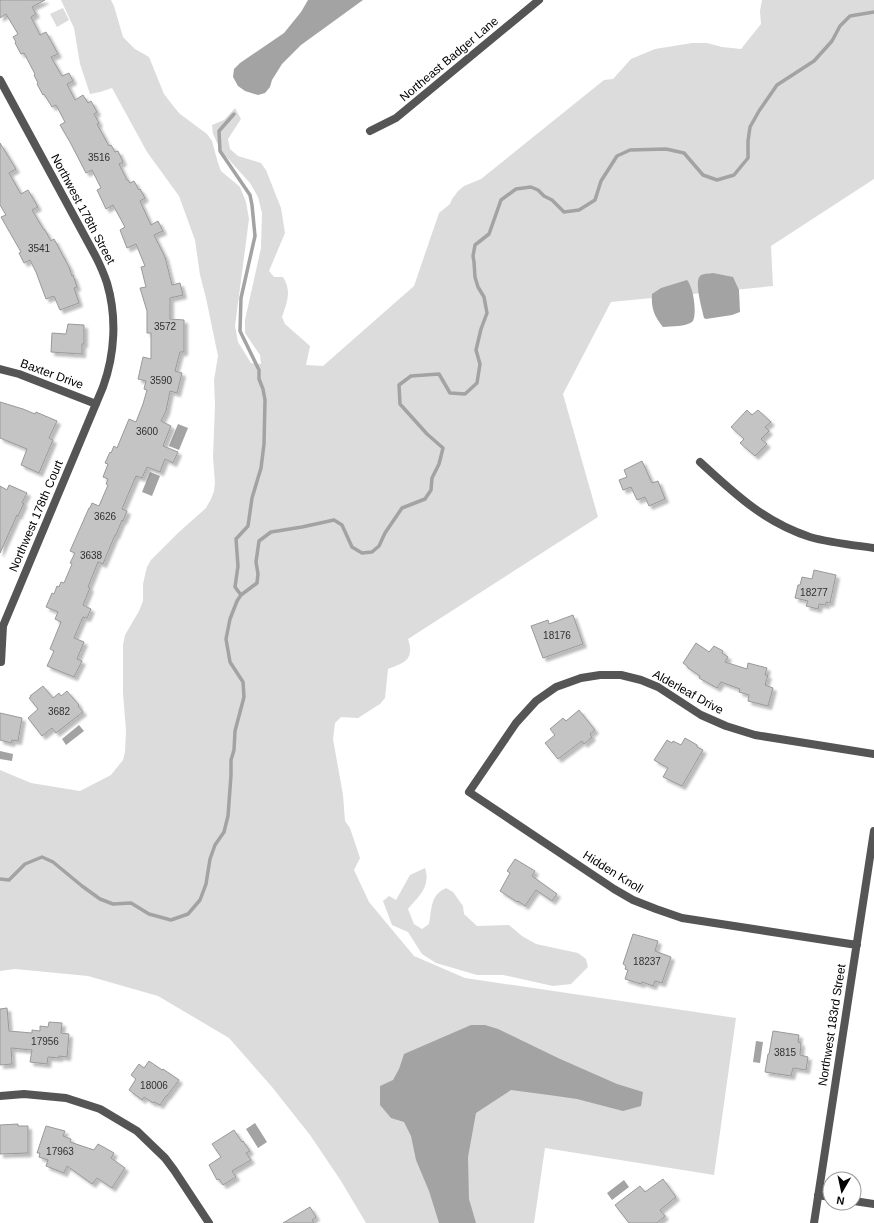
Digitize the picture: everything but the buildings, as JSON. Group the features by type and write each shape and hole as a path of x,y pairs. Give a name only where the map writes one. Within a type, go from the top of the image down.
{"street":[{"name":"Northeast Badger Lane","path":"370,131 396,118 539,0"},
{"name":"Northwest 178th Street","path":"0,80 96,257 106,283 112,310 114,338 105,382 96,404"},
{"name":"Baxter Drive","path":"0,369 20,374 96,404"},
{"name":"Northwest 178th Court","path":"1,662 2,626 96,404"},
{"path":"700,462 734,494 761,514 792,530 832,542 874,548"},
{"name":"Alderleaf Drive","path":"469,792 516,723 536,701 556,687 581,678 600,675 621,675 641,680 658,687 707,718 755,736 874,754"},
{"name":"Hidden Knoll","path":"469,792 633,900 656,910 682,918 856,945"},
{"name":"Northwest 183rd Street","path":"814,1223 874,832"},
{"path":"0,1096 24,1094 66,1098 100,1109 137,1131 165,1158 209,1223"},
{"path":"818,1195 822,1196"},
{"path":"862,1202 874,1204"}],"shaded area":[{"path":"61,0 111,0 123,37 135,49 149,57 164,94 180,114 207,134 212,141 221,171 240,187 246,202 249,219 235,326 238,342 251,363 261,364 260,355 245,333 245,320 261,248 262,213 258,197 250,183 221,151 213,134 212,125 224,120 235,108 241,119 228,139 230,149 238,156 261,163 266,170 281,208 285,233 269,271 274,277 283,277 286,282 288,297 282,317 285,324 310,346 306,365 323,366 414,286 439,213 450,204 458,191 464,186 481,179 604,80 613,79 631,59 655,49 692,43 707,43 722,47 741,49 761,24 760,11 762,0 874,0 874,179 771,246 773,286 611,302 563,394 598,517 408,639 410,646 409,656 407,660 399,665 388,669 385,698 380,704 358,718 341,717 335,723 333,739 343,795 345,821 350,828 360,858 354,870 369,902 414,956 465,978 736,1018 714,1175 545,1148 534,1223 366,1223 341,1181 310,1135 272,1087 229,1038 158,996 88,976 15,969 0,971 0,770 31,783 80,791 111,775 123,760 126,731 123,693 123,645 125,635 143,601 143,584 147,567 151,560 178,533 206,508 214,491 215,483 213,457 215,405 214,380 218,356 200,275 195,240 179,196 147,152 112,88 90,94 80,64 74,28"},
{"path":"308,0 363,0 301,45 282,64 272,80 270,87 265,93 258,95 245,91 238,86 233,77 234,69 240,63 284,33 301,12"},
{"path":"63,8 69,20 57,27 50,14"},
{"path":"713,273 733,277 739,290 740,312 732,315 706,319 704,318 699,296 698,279 703,274"},
{"path":"687,280 693,295 695,311 694,320 686,325 663,327 654,312 652,294 661,288"},
{"path":"178,424 188,428 179,450 169,446"},
{"path":"150,472 160,476 152,496 142,492"},
{"path":"79,725 84,731 66,745 62,739"},
{"path":"0,751 13,754 12,761 0,759"},
{"path":"425,868 426,881 423,891 408,909 414,924 422,929 429,924 434,899 437,894 446,888 453,892 463,906 464,914 477,926 509,925 522,936 536,944 578,953 586,959 588,967 571,984 553,986 503,975 477,975 436,963 422,954 408,932 392,925 383,901 389,896 396,900 410,875"},
{"path":"471,1025 485,1025 498,1029 617,1084 643,1092 641,1106 623,1111 577,1099 511,1090 476,1113 468,1157 469,1199 476,1223 439,1223 429,1191 416,1160 411,1136 404,1122 391,1118 380,1105 380,1086 393,1080 399,1069 404,1054"},
{"path":"756,1041 763,1042 760,1063 753,1062"},
{"path":"255,1123 267,1142 258,1148 246,1129"},
{"path":"624,1180 629,1187 612,1200 607,1193"}],"waterway":[{"path":"0,879 9,880 25,864 42,857 53,862 100,899 113,904 131,903 149,914 171,920 188,914 200,900 206,884 210,859 215,845 224,832 228,816 231,760 234,750 235,731 244,697 243,682 230,662 226,639 230,619 237,601 241,595 257,583 258,574 256,562 259,541 271,532 334,520 342,525 352,547 362,553 372,552 379,546 385,533 402,508 425,499 431,490 432,478 439,464 443,448 427,434 400,404 399,385 411,376 439,374 450,393 465,394 477,383 480,364 476,350 487,313 484,297 478,287 475,277 473,256 475,245 489,234 501,200 516,189 531,187 552,200 564,212 579,210 595,200 601,181 617,156 630,150 666,149 684,153 703,175 717,180 734,175 748,158 750,127 777,85 814,61 832,41 840,26 850,16 874,12"},
{"path":"234,114 219,131 220,151 250,195 252,205 255,236 241,298 240,331 259,370 259,379 265,400 264,444 261,468 252,498 248,526 236,539 238,566 235,587 241,595"}]}
